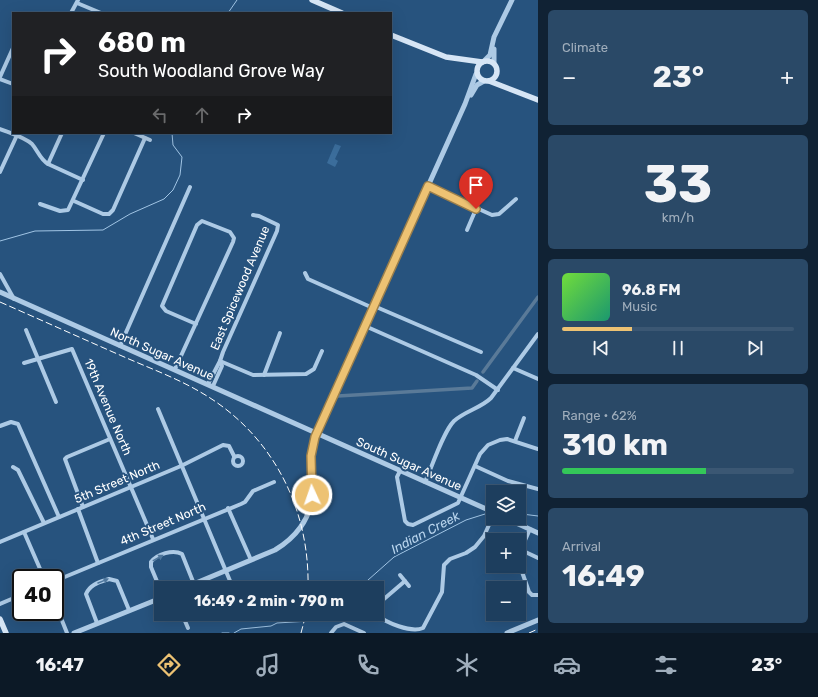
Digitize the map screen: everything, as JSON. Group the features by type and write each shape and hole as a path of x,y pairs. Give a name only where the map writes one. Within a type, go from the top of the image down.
{"main road":[{"path":"312,0 340,12"},
{"path":"392,35 446,60 469,64 479,79 525,94 538,100"},
{"path":"431,53 452,58 483,62 490,61 494,64 497,73 504,83 520,90 525,94"},
{"path":"476,73 478,66 483,62"},
{"path":"487,82 494,78 497,73"},
{"path":"0,619 6,633"}],"street":[{"path":"483,62 490,54 493,40 512,0"},
{"path":"72,12 77,1 99,12"},
{"path":"494,64 494,47 499,29"},
{"path":"12,50 0,78 12,84"},
{"path":"201,581 283,545 298,530 306,518 312,495 311,456 316,434 465,104 476,73"},
{"path":"465,104 477,85 487,82"},
{"path":"0,129 12,133"},
{"path":"48,164 62,134"},
{"path":"40,204 60,211 68,210 74,201 104,134"},
{"path":"136,134 150,140"},
{"path":"0,172 17,135 33,146 39,156 48,164 83,180"},
{"path":"74,201 103,214 109,214 113,210 145,138"},
{"path":"428,186 476,209 496,216 516,199"},
{"path":"120,346 190,187"},
{"path":"467,230 476,209"},
{"name":"East Spicewood Avenue","path":"210,385 222,366 220,361 223,352 277,231 278,225 274,222 253,215"},
{"path":"175,370 196,324 234,238 230,232 204,221 200,221 162,306 166,310 196,324"},
{"path":"305,273 308,279 481,352"},
{"path":"0,274 14,299"},
{"name":"North Sugar Avenue","path":"0,292 210,385 316,434"},
{"path":"365,326 476,374 498,390"},
{"path":"26,330 56,402"},
{"path":"264,375 280,333"},
{"path":"425,482 451,426 458,418 486,403 498,390 538,335"},
{"name":"19th Avenue North","path":"38,359 72,349 153,539"},
{"path":"220,361 253,375 306,374 314,369 322,351"},
{"path":"24,363 38,359"},
{"path":"513,368 538,379"},
{"path":"158,409 230,581"},
{"path":"515,441 524,418"},
{"path":"0,426 15,422 18,424 58,517"},
{"name":"South Sugar Avenue","path":"316,434 486,509"},
{"path":"83,507 65,460 67,457 110,439"},
{"path":"400,471 398,477 406,521 408,524 413,525 458,503 480,454 488,445 500,440 515,441 538,449"},
{"name":"5th Street North","path":"0,542 181,466 223,445 229,446 234,456"},
{"path":"475,466 508,480 538,489"},
{"path":"13,467 18,470 44,524"},
{"name":"4th Street North","path":"64,577 203,518 245,502 253,491 274,482"},
{"path":"228,508 251,560"},
{"path":"78,509 98,563"},
{"path":"384,618 407,631 418,631 425,625 440,596 444,565 450,559 466,554 475,547 481,540 488,525"},
{"path":"521,525 538,533"},
{"path":"526,538 530,529"},
{"path":"24,532 40,569"},
{"path":"157,581 151,567 152,562 158,556 171,552 178,552 182,554 193,581"},
{"path":"526,553 538,558"},
{"path":"522,573 529,592 532,595 538,595"},
{"path":"400,575 410,586"},
{"path":"98,623 86,594 90,586 109,578 117,581 129,610"},
{"path":"384,600 405,580"},
{"path":"0,604 12,599"},
{"path":"74,633 154,601"},
{"path":"507,633 538,620"},
{"path":"62,621 67,633"},
{"path":"185,621 188,628"},
{"path":"331,633 336,627 344,624 364,633"}],"shaded area":[{"path":"335,144 341,146 335,159 338,161 335,167 327,163"}],"waterway":[{"path":"229,12 237,0"},
{"path":"0,241 35,231 103,230 130,214 164,199 173,190 180,175 182,157 173,145 172,134"},
{"path":"483,372 538,297"},
{"path":"338,396 472,388 477,381"},
{"name":"Indian Creek","path":"367,581 394,557 466,520 485,514"},
{"name":"Indian Creek","path":"526,514 538,516"},
{"name":"Indian Creek","path":"234,633 241,629 271,626 277,623 310,621"},
{"name":"Indian Creek","path":"222,633 229,633"}],"railway":[{"path":"0,302 163,373 202,393 227,410 248,430 267,452 282,476 294,502 302,530 307,558 308,581"},
{"path":"301,633 304,621"},
{"path":"529,633 538,629"}],"route":[{"path":"312,495 311,456 315,437 428,186 476,209"}]}
